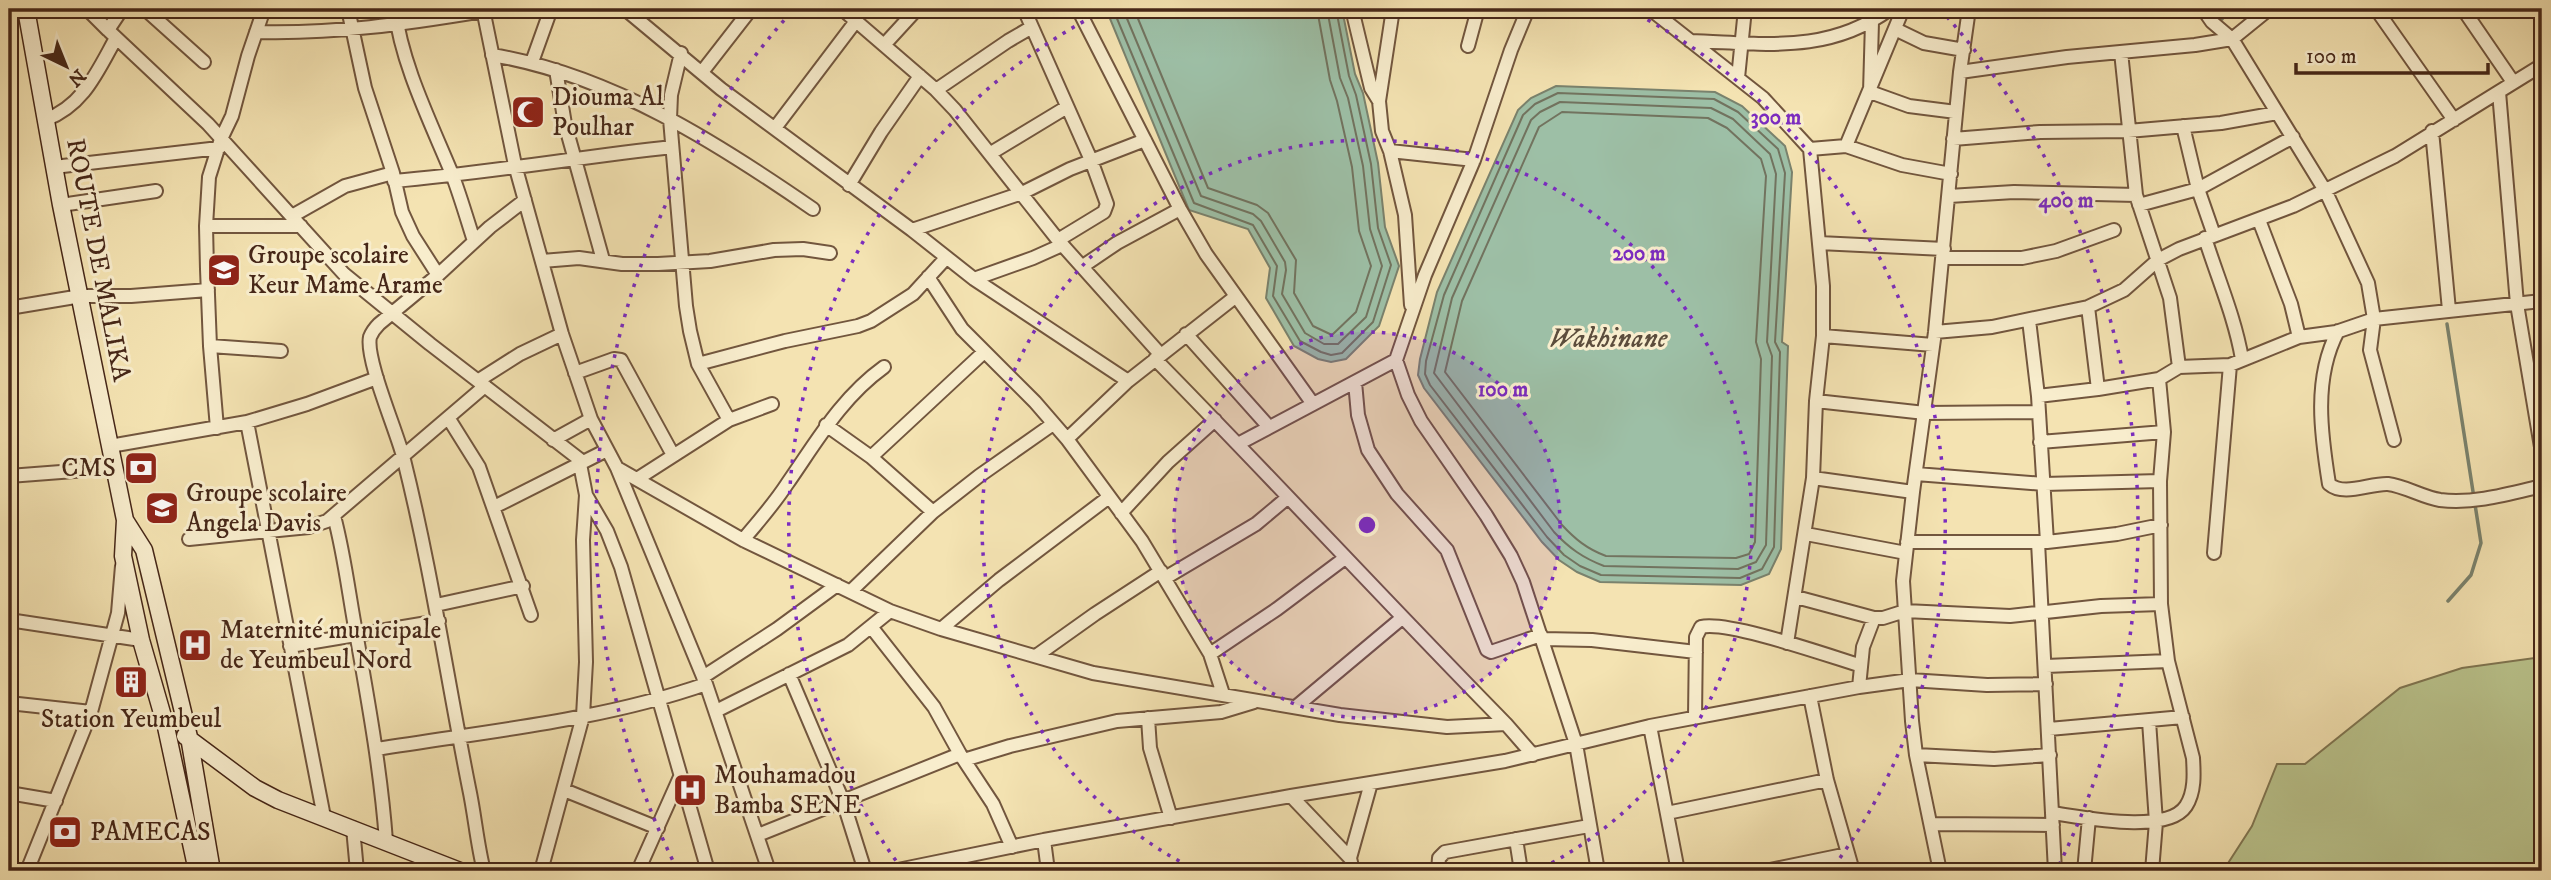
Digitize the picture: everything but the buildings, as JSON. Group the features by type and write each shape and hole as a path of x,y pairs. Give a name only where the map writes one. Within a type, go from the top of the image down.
{"main road":[{"name":"ROUTE DE MALIKA","path":"26,9 61,205 125,520 123,556 141,640 166,727 197,871"},
{"name":"ROUTE DE MALIKA","path":"125,520 144,550 189,737 212,871"},
{"path":"166,727 189,737 255,788 278,800 460,871"}],"street":[{"path":"87,9 181,97 220,144 297,221 344,274 582,463 586,495 583,540 586,662 583,716 541,871"},
{"path":"45,120 69,108 88,89 122,9"},
{"path":"145,9 204,62"},
{"path":"218,428 210,346 206,226 209,177 232,116 264,9"},
{"path":"348,9 365,88 406,223 438,275"},
{"path":"395,9 397,26 418,89 453,176 474,241"},
{"path":"532,62 551,9"},
{"path":"625,9 702,72 974,279 1128,381"},
{"path":"702,72 751,9"},
{"path":"842,9 936,90 990,153 1060,243 1083,266 1157,356 1287,498 1533,755"},
{"path":"884,45 918,9"},
{"path":"974,279 1060,243 1107,210 1106,196 1024,9"},
{"path":"1078,9 1180,209 1235,297 1313,404"},
{"path":"1352,9 1371,88 1379,101"},
{"path":"1394,9 1379,101 1382,131 1390,151 1405,215 1411,312"},
{"path":"1468,46 1478,9"},
{"path":"1528,9 1511,50 1474,160 1411,312 1396,360 1408,395 1421,421 1511,556 1542,637 1576,744 1598,871"},
{"path":"1650,9 1665,14 1690,41 1763,98 1810,149 1823,286 1823,336 1816,401 1813,478 1787,643"},
{"path":"1738,78 1745,9"},
{"path":"1690,41 1794,44 1827,40 1854,31 1890,9"},
{"path":"1846,146 1903,9"},
{"path":"1940,871 1916,755 1903,581 1934,339 1960,72 1969,9"},
{"path":"2203,9 2212,22 2232,39 2293,137 2326,192 2368,283 2374,320 2370,350 2394,440"},
{"path":"1960,72 2232,39 2250,15 2269,9"},
{"path":"2376,9 2454,120"},
{"path":"2463,9 2513,82"},
{"path":"256,32 310,33 397,26 483,10 515,166 562,334 592,419 617,468 716,711 769,871"},
{"path":"775,128 856,20"},
{"path":"1870,92 1872,22"},
{"path":"936,90 1032,27"},
{"path":"1895,29 1924,43 1964,50"},
{"path":"2121,52 2137,200 2170,298 2179,367"},
{"path":"681,53 671,95 670,119 686,306 698,364 729,420"},
{"path":"492,55 532,62 556,70 670,119 734,156 813,209"},
{"path":"1823,336 1934,339 2088,307 2124,290 2158,260 2209,237 2326,192 2395,156 2542,65"},
{"path":"556,70 560,102 603,260"},
{"path":"849,185 881,132 920,76"},
{"path":"1870,92 1922,109 1956,112"},
{"path":"2500,92 2516,304 2542,453"},
{"path":"990,153 1067,107"},
{"path":"1953,138 2040,132 2128,131 2221,123 2277,113"},
{"path":"2183,126 2242,359"},
{"path":"2432,131 2449,310"},
{"path":"1950,196 2014,192 2137,200 2198,189 2293,137"},
{"path":"912,230 1022,193 1091,160 1145,140"},
{"path":"54,167 220,144"},
{"path":"1810,149 1846,146 1902,165 1951,174"},
{"path":"206,226 297,221 345,186 394,177 453,176 673,147"},
{"path":"1390,151 1474,160"},
{"path":"61,205 156,191"},
{"path":"484,871 436,605 404,457 377,378 370,341 371,336 392,313 524,200"},
{"path":"1083,266 1117,243 1180,209"},
{"path":"2259,220 2291,304 2299,337"},
{"path":"1819,243 2022,258 2056,251 2113,230"},
{"path":"542,261 579,258 622,264 710,261 774,250 803,249 830,253"},
{"path":"698,364 785,341 858,326 892,309 920,288 946,258"},
{"path":"928,277 962,328 1035,402 1067,439 1110,497 1163,575 1210,654 1223,694"},
{"path":"9,308 81,296 131,296 208,290"},
{"path":"1067,439 1157,356 1235,297"},
{"path":"2038,396 2159,379 2179,367 2230,365 2299,337 2337,332 2374,320 2542,301"},
{"path":"2088,307 2098,389"},
{"path":"2029,320 2044,484 2043,611 2055,871"},
{"path":"2337,332 2330,345 2326,365 2320,426 2329,484 2333,488 2389,484 2439,499 2474,500 2542,486"},
{"path":"190,539 309,527 334,516 449,419 482,383 520,354 562,334"},
{"path":"1185,334 1269,427"},
{"path":"210,346 281,351"},
{"path":"871,457 984,352"},
{"path":"575,373 614,359 621,360 673,455"},
{"path":"1238,443 1396,360"},
{"path":"2214,553 2230,365"},
{"path":"743,540 787,485 826,425 852,393 884,367"},
{"path":"110,446 247,422 307,404 377,378"},
{"path":"1932,824 2089,818 2156,822 2178,814 2185,808 2193,788 2193,758 2168,661 2161,604 2160,481 2164,432 2159,379"},
{"path":"1355,383 1357,415 1368,450 1397,494 1447,550 1487,650 1491,652 1542,637 1696,652"},
{"path":"1816,401 1925,413 2039,412"},
{"path":"637,479 729,420 772,404"},
{"path":"449,419 479,467 531,615"},
{"path":"553,440 592,419"},
{"path":"1121,513 1168,462 1215,420"},
{"path":"247,422 266,532 324,817"},
{"path":"851,591 933,512 1053,424"},
{"path":"826,425 871,457 933,512"},
{"path":"2040,442 2164,432"},
{"path":"494,507 607,450"},
{"path":"9,476 113,468"},
{"path":"617,468 743,540 891,611 942,629 1093,673 1340,715 1447,727 1506,724"},
{"path":"1916,474 2044,484 2160,481"},
{"path":"1813,478 1913,492"},
{"path":"586,495 607,531 621,567 657,701 708,871"},
{"path":"942,629 989,587 1110,497"},
{"path":"1036,656 1094,614 1256,524 1287,498"},
{"path":"334,516 346,565 377,749 386,841"},
{"path":"1806,534 1906,548 2042,542 2117,534 2161,525"},
{"path":"27,871 91,712 118,613 123,556"},
{"path":"1210,654 1277,609 1345,558"},
{"path":"377,749 583,716 657,701 704,680 837,585"},
{"path":"436,605 523,586"},
{"path":"1796,597 1874,618 1905,611 2010,616 2101,606 2161,604"},
{"path":"716,711 848,645 891,611"},
{"path":"1297,706 1402,618"},
{"path":"1858,687 1859,665 1874,618"},
{"path":"9,620 112,633 141,640"},
{"path":"290,646 439,621"},
{"path":"1695,718 1696,652 1701,627 1709,625 1787,643 1859,665"},
{"path":"872,628 934,707 993,804 1012,847"},
{"path":"2046,666 2168,661"},
{"path":"789,674 843,800 864,871"},
{"path":"894,871 1044,840 1533,755 1650,726 1858,687 1910,680 1986,685 2046,684"},
{"path":"1810,696 1827,780 1853,871"},
{"path":"758,835 843,800 962,757 1081,729 1148,718 1221,712 1256,702"},
{"path":"9,703 91,712"},
{"path":"2049,729 2183,717"},
{"path":"1148,718 1150,748 1171,818"},
{"path":"2149,721 2156,822 2152,871"},
{"path":"1650,726 1678,871"},
{"path":"1916,755 1994,759 2050,755"},
{"path":"638,871 680,777"},
{"path":"1667,813 1827,780"},
{"path":"1353,871 1350,858 1371,783"},
{"path":"564,789 657,828"},
{"path":"9,793 56,801"},
{"path":"1291,796 1350,858"},
{"path":"2084,871 2089,818"},
{"path":"1438,871 1439,858 1445,852 1589,826"},
{"path":"353,828 357,871"},
{"path":"1516,839 1521,871"},
{"path":"1044,840 1048,871"},
{"path":"1765,871 1849,854"}],"shaded area":[{"path":"2542,657 2542,871 2223,871 2252,826 2277,764 2305,764 2400,688 2462,668"}],"water":[{"path":"1106,9 1342,9 1355,74 1363,93 1378,163 1385,227 1399,266 1379,326 1346,359 1331,362 1318,359 1294,346 1266,298 1270,268 1248,229 1189,210"},
{"name":"Wakhinane","path":"1556,86 1715,92 1742,106 1785,146 1792,172 1782,342 1788,346 1781,549 1769,574 1741,585 1600,582 1577,572 1559,560 1542,542 1424,388 1418,375 1437,292 1518,110 1531,98"}],"waterway":[{"path":"2217,9 2222,19"},
{"path":"2447,324 2481,543 2471,575 2448,601"}],"place":[{"name":"Diouma Al Poulhar","path":"528,112"},
{"name":"Groupe scolaire Keur Mame Arame","path":"224,270"},
{"name":"CMS","path":"141,468"},
{"name":"Groupe scolaire Angela Davis","path":"162,508"},
{"name":"Maternité municipale de Yeumbeul Nord","path":"195,645"},
{"name":"Station Yeumbeul","path":"131,682"},
{"name":"Mouhamadou Bamba SENE","path":"690,790"},
{"name":"PAMECAS","path":"65,832"}]}
